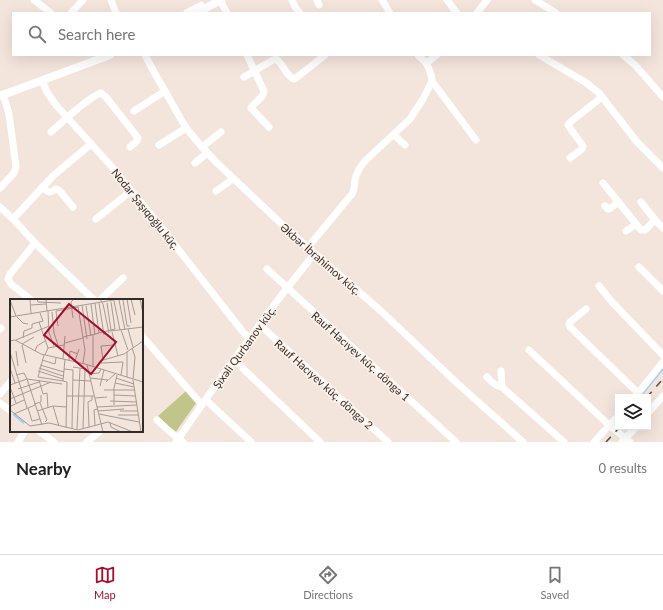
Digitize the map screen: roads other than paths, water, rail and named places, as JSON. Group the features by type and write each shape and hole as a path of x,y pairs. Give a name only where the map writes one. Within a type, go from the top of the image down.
{"main road":[{"path":"189,12 212,0"},
{"path":"198,12 221,0"},
{"path":"1,94 42,80 99,56"},
{"path":"1,94 99,56"}],"street":[{"path":"34,0 50,12"},
{"path":"71,12 83,0"},
{"path":"111,0 116,12"},
{"path":"221,0 227,12"},
{"path":"292,0 299,12"},
{"path":"382,0 389,12"},
{"path":"447,0 456,12"},
{"path":"478,12 487,0"},
{"path":"535,0 554,12"},
{"name":"Əkbər İbrahimov küç.","path":"146,56 186,128 204,150 314,254 382,312 458,384 523,442"},
{"path":"248,56 264,91 264,93 251,108 269,127"},
{"path":"244,77 276,59 279,61 288,76 294,79 323,56"},
{"path":"419,56 426,62 432,77 432,81 476,140"},
{"path":"426,62 436,56"},
{"path":"541,56 585,82 602,96 637,142 663,168"},
{"path":"631,58 635,65 663,97"},
{"name":"Nodar Şaşıqoğlu küç.","path":"42,80 52,100 111,166 250,339"},
{"path":"308,247 352,194 359,168 394,135 415,112 432,81"},
{"path":"134,111 165,91"},
{"path":"51,132 95,96 101,93 106,97 138,138 137,141 130,147"},
{"path":"0,188 14,172 16,167 9,114 1,94"},
{"path":"570,158 582,149 583,146 568,125 569,122 602,96"},
{"path":"160,145 186,128"},
{"path":"195,164 204,150 221,132"},
{"path":"394,135 405,145"},
{"path":"13,219 54,175 91,144"},
{"path":"216,191 233,179"},
{"path":"603,183 641,230 655,220"},
{"path":"42,187 49,192 56,189 59,190 74,207"},
{"path":"96,219 131,191"},
{"path":"605,206 610,209 619,202"},
{"path":"641,202 663,228"},
{"path":"0,207 93,299"},
{"path":"626,231 636,224"},
{"path":"29,299 11,284 8,279 10,274 35,243"},
{"name":"Şıxəli Qurbanov küç.","path":"179,441 204,402 234,360 314,254"},
{"path":"639,267 663,291"},
{"name":"Rauf Hacıyev küç. döngə 1","path":"267,269 456,442"},
{"path":"101,299 123,278"},
{"path":"599,286 612,302 663,355"},
{"path":"586,308 570,322 570,327 636,394"},
{"name":"Rauf Hacıyev küç. döngə 2","path":"260,325 388,442"},
{"path":"143,337 196,398 204,402 252,442"},
{"path":"529,350 626,441 634,430"},
{"path":"234,360 320,442"},
{"path":"638,394 663,362"},
{"path":"501,371 502,387"},
{"path":"487,377 494,384 502,387 564,442"},
{"path":"0,394 10,382"},
{"path":"651,410 662,400"},
{"path":"0,403 10,410"},
{"path":"594,442 615,419"},
{"path":"157,420 179,441"},
{"path":"18,442 24,432"},
{"path":"40,432 54,442"},
{"path":"87,442 99,432"}],"waterway":[{"path":"642,394 663,369"}],"railway":[{"path":"650,394 663,379"},
{"path":"606,442 617,430"}]}
